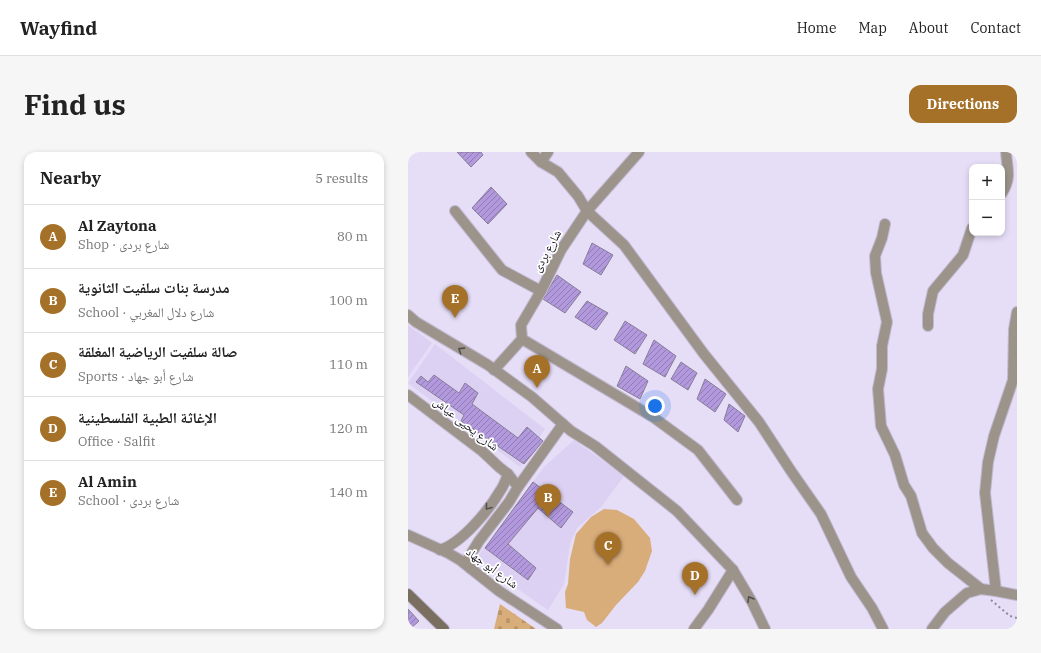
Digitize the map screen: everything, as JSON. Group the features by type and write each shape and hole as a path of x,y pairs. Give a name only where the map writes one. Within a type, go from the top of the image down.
{"main road":[{"path":"408,594 444,629"}],"street":[{"path":"530,152 558,172 578,196 587,211 624,245 704,354 759,422 821,514 851,577 884,629"},
{"path":"542,162 548,152"},
{"name":"شارع بردى","path":"522,339 521,325 541,291 560,250 587,211 639,152"},
{"path":"1005,186 1008,179 1009,168 1006,152"},
{"path":"455,211 502,270 541,291"},
{"path":"885,224 876,256 876,273 887,322 882,346 882,369 878,390 881,426 894,455 904,484 911,496 922,533 933,548 948,563 981,589"},
{"path":"928,326 928,314 934,291 963,255 969,236"},
{"path":"996,591 985,493 988,462 994,436 1013,380 1014,329 1017,312"},
{"path":"408,315 416,322 494,370 532,397 563,424 638,479 678,511 733,570 752,602 765,629"},
{"path":"494,370 522,339 653,417 698,450 737,500"},
{"name":"شارع يحيى عياش","path":"408,395 482,451 508,474 518,488"},
{"path":"470,568 468,560 469,557 479,541 509,502 563,424"},
{"path":"440,550 463,536 477,521 501,491 508,474 525,477"},
{"name":"شارع أبو جهاد","path":"408,535 460,560 499,591 557,629"},
{"path":"694,629 708,610 733,570"},
{"path":"932,629 932,627 945,612 967,593 981,589 1017,595"}],"path":[{"path":"981,589 997,606 1010,616 1017,618"}],"shaded area":[{"path":"408,325 432,343 408,377"},
{"path":"435,344 545,429 520,467 408,383"},
{"path":"574,440 624,476 601,507 577,528 570,544 564,584 548,610 479,562 480,553 544,467"}],"green space":[{"path":"604,509 617,510 634,519 650,538 652,551 645,571 638,582 616,605 602,623 596,627 587,620 584,612 566,608 565,592 568,584 570,559 576,534 591,517"},
{"path":"500,604 536,629 494,629"}],"building":[{"path":"457,152 481,152 483,155 471,167"},
{"path":"491,187 507,204 488,224 472,208"},
{"path":"592,243 613,255 601,275 583,264"},
{"path":"557,275 581,292 565,313 543,299"},
{"path":"587,301 608,313 596,330 575,317"},
{"path":"625,321 647,335 635,354 614,340"},
{"path":"654,340 676,356 665,377 643,364"},
{"path":"681,362 697,373 688,390 671,379"},
{"path":"626,366 648,381 640,399 617,386"},
{"path":"434,375 459,393 465,383 478,393 472,404 518,438 527,427 543,441 524,464 461,421 464,415 416,382 421,376 428,382"},
{"path":"705,379 726,394 715,412 697,399"},
{"path":"729,404 745,416 738,432 724,420"},
{"path":"533,482 573,512 561,528 538,508 508,544 536,568 528,580 485,548"},
{"path":"408,609 419,621 410,629 408,629"}],"place":[{"name":"Al Amin","path":"455,318"},
{"name":"Al Zaytona","path":"537,388"},
{"name":"مدرسة بنات سلفيت الثانوية","path":"548,517"},
{"name":"صالة سلفيت الرياضية المغلقة","path":"608,565"},
{"name":"الإغاثة الطبية الفلسطينية","path":"695,595"}]}
